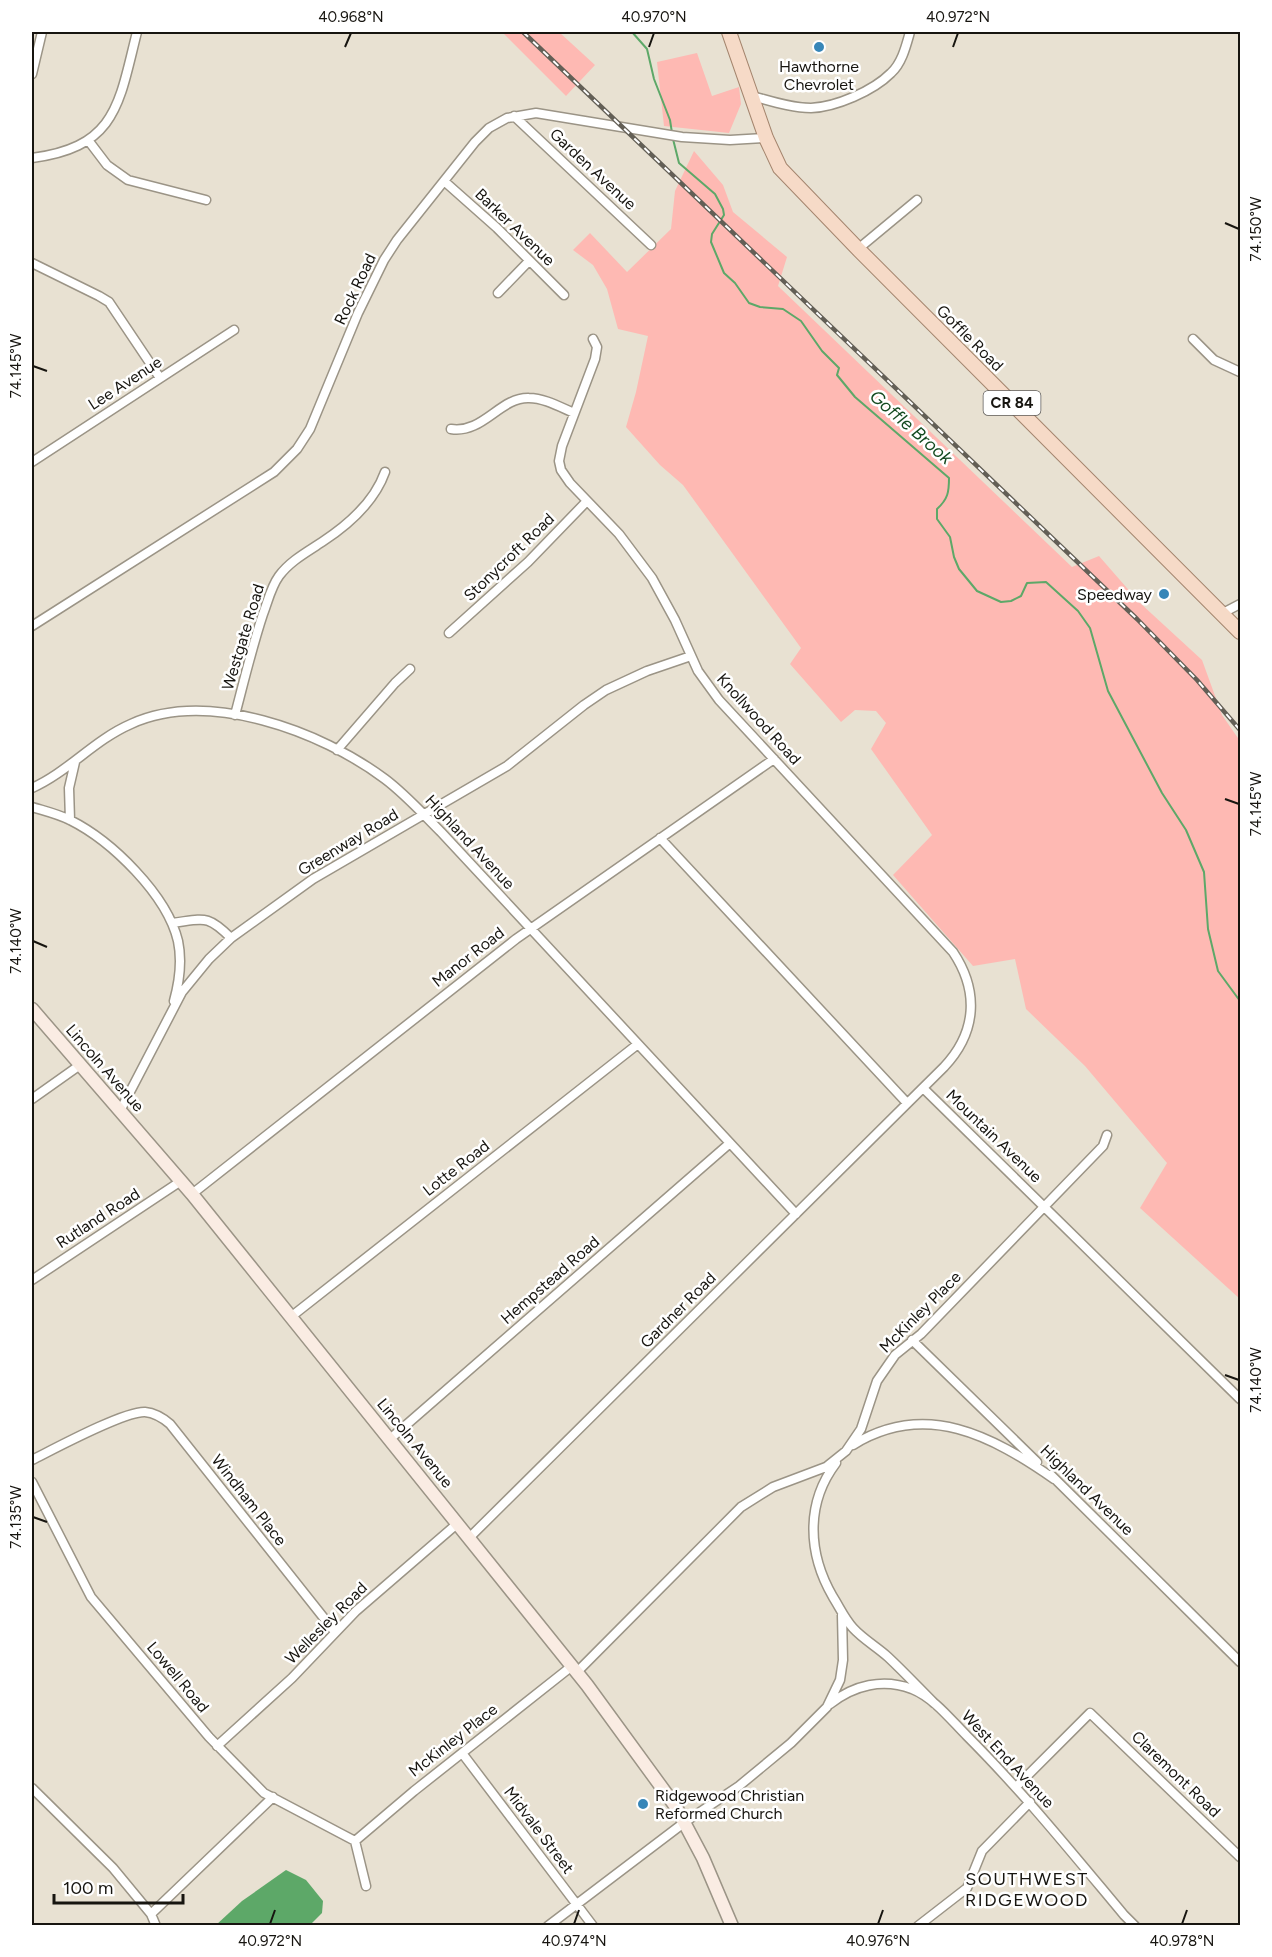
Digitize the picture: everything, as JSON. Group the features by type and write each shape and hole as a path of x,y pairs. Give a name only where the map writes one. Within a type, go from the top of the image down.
{"main road":[{"name":"Goffle Road","path":"729,32 766,138 780,168 1240,632"},
{"name":"Lincoln Avenue","path":"32,1009 192,1194 574,1669 659,1783 685,1822 732,1926"}],"street":[{"path":"32,74 42,32"},
{"path":"32,158 68,150 88,140 101,129 118,103 137,32"},
{"path":"752,96 787,105 811,108 846,100 892,73 900,62 910,32"},
{"name":"Rock Road","path":"32,627 274,472 291,456 310,429 375,276 397,240 482,134 499,122 514,116 544,113 665,135 730,140 766,138"},
{"name":"Garden Avenue","path":"514,116 651,245"},
{"path":"88,140 107,165 128,180 206,200"},
{"name":"Barker Avenue","path":"444,181 497,228 564,295"},
{"path":"858,249 917,200"},
{"path":"498,293 529,261"},
{"path":"32,262 109,302 160,378"},
{"name":"Lee Avenue","path":"32,462 234,330"},
{"name":"Knollwood Road","path":"593,339 597,347 595,360 562,446 560,466 563,474 619,534 652,578 675,620 698,671 719,700 928,924 953,952 963,970 969,988 971,1005 968,1029 954,1056 922,1088"},
{"path":"1193,339 1214,360 1240,372"},
{"path":"451,429 459,430 474,426 514,401 527,398 541,400 574,413"},
{"name":"Westgate Road","path":"235,715 249,660 270,594 279,576 291,563 324,541 359,512 375,495 385,472"},
{"name":"Stonycroft Road","path":"449,633 528,562 587,501"},
{"path":"1221,614 1240,604"},
{"name":"Greenway Road","path":"120,1110 182,992 231,938 313,879 507,766 606,690 646,671 691,656"},
{"path":"337,750 410,669"},
{"name":"Highland Avenue","path":"32,788 75,762 112,733 154,716 202,711 235,715 278,725 323,742 386,779 424,814 796,1214"},
{"name":"Manor Road","path":"192,1194 530,929 774,759"},
{"path":"70,820 69,788 75,762"},
{"path":"32,807 70,820 99,839 132,868 157,897 172,923 178,942 180,963 176,996 171,1013"},
{"path":"660,838 907,1103"},
{"path":"172,923 203,919 217,924 231,938"},
{"name":"Lotte Road","path":"292,1316 638,1044"},
{"path":"32,1099 80,1065"},
{"name":"Mountain Avenue","path":"907,1103 922,1088 1240,1399"},
{"name":"Gardner Road","path":"469,1538 907,1103"},
{"name":"McKinley Place","path":"355,1841 462,1753 574,1669 741,1507 773,1487 826,1467 846,1451 861,1429 878,1382 895,1355 921,1334 1103,1146 1107,1135"},
{"name":"Hempstead Road","path":"390,1438 730,1143"},
{"name":"Rutland Road","path":"32,1280 181,1181"},
{"name":"Highland Avenue","path":"912,1340 1240,1662"},
{"name":"Windham Place","path":"32,1460 126,1416 146,1412 162,1418 170,1424 335,1632"},
{"path":"934,1703 888,1658 855,1630 842,1614 827,1587 817,1560 814,1527 815,1506 830,1470 846,1451 862,1439 908,1425 940,1426 977,1434 998,1443 1019,1454 1054,1479"},
{"name":"Lowell Road","path":"32,1482 91,1597 217,1746 264,1792 355,1841"},
{"name":"Wellesley Road","path":"217,1746 292,1678 356,1611 458,1523"},
{"name":"West End Avenue","path":"827,1707 840,1680 843,1660 842,1614"},
{"name":"West End Avenue","path":"548,1926 685,1822 763,1767 827,1707 850,1691 876,1684 906,1688 923,1695 934,1703 1017,1786 1135,1926"},
{"name":"Claremont Road","path":"1017,1786 1090,1713 1240,1857"},
{"name":"Midvale Street","path":"462,1753 593,1926"},
{"path":"32,1788 112,1868 151,1914 156,1926"},
{"path":"151,1914 273,1797"},
{"path":"918,1926 967,1888 982,1851 1030,1802"},
{"path":"355,1841 366,1886"}],"shaded area":[{"path":"502,32 559,32 595,65 566,96"},
{"path":"697,53 712,96 739,87 741,104 729,133 664,126 657,62"},
{"path":"694,151 723,185 733,212 787,257 778,286 1072,567 1099,556 1140,603 1202,660 1222,715 1240,741 1240,1299 1140,1208 1167,1163 1085,1066 1026,1009 1015,959 973,966 893,875 932,835 871,749 886,723 876,711 855,710 841,722 790,664 801,648 683,485 660,465 626,427 648,336 618,329 607,289 593,265 573,250 590,233 627,272 671,229 675,191"},
{"path":"286,1870 306,1880 323,1901 322,1913 310,1925 216,1925 242,1901"}],"waterway":[{"name":"Goffle Brook","path":"632,32 647,49 654,79 670,120 672,133"},
{"name":"Goffle Brook","path":"673,139 679,163 715,194 723,209 724,215 712,234 711,242 724,273 735,283 749,303 760,307 783,309 801,321 822,351 839,368 837,375 855,397 949,478 947,495 937,509 937,519 950,537 959,569 977,591 1001,602 1011,601 1021,596 1027,583 1046,582 1078,611 1090,628 1108,691 1162,793 1186,830 1204,872 1208,929 1218,971 1240,1001"}],"railway":[{"path":"523,32 1137,619 1197,680 1240,730"}],"place":[{"name":"Hawthorne Chevrolet","path":"819,47"},
{"name":"Speedway","path":"1164,594"},
{"name":"Ridgewood Christian Reformed Church","path":"643,1804"}],"district":[{"name":"SOUTHWEST RIDGEWOOD","path":"1027,1889"}]}
